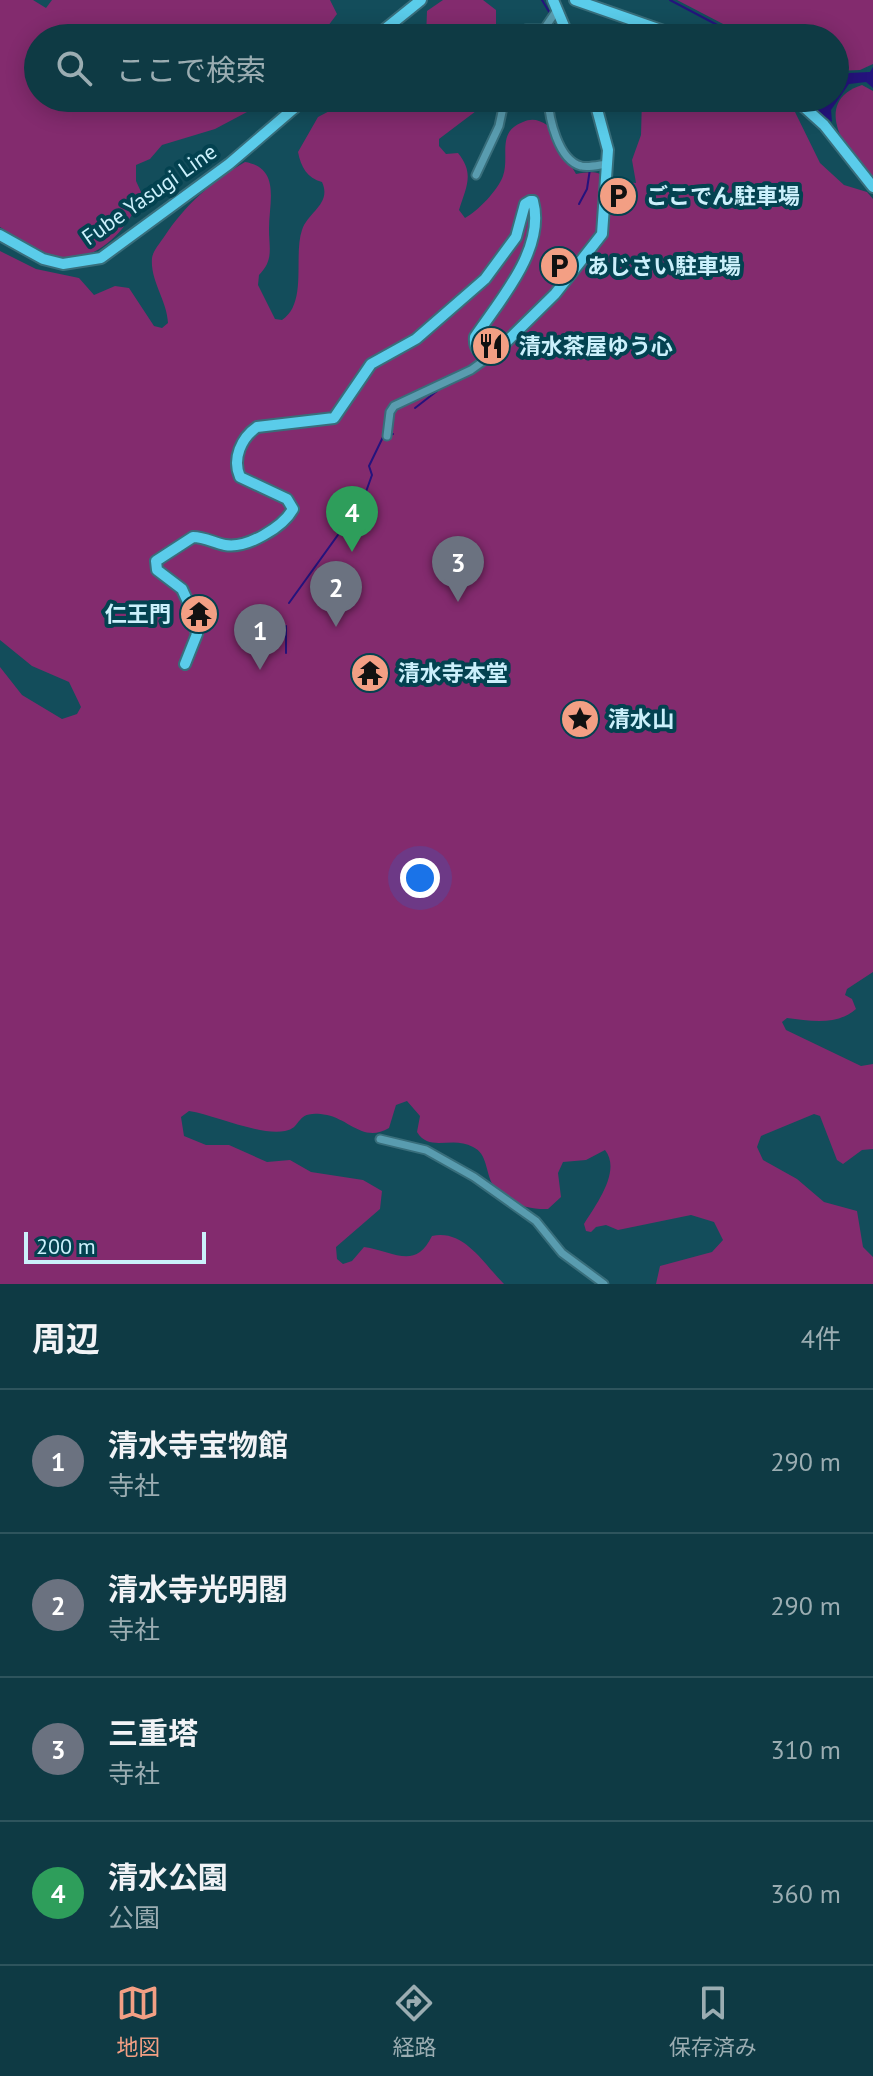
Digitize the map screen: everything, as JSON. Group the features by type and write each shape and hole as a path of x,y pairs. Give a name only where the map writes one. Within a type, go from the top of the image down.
{"main road":[{"path":"391,24 421,0"},
{"path":"575,0 644,24"},
{"path":"555,5 563,24"},
{"name":"Fube Yasugi Line","path":"0,235 43,259 63,264 101,258 229,164 290,112"},
{"path":"185,664 196,639 196,630 182,589 157,570 156,561 193,537 224,545 245,542 281,522 293,509 287,499 240,477 236,460 249,433 257,427 334,418 371,364 416,339 485,279 516,237 525,204 533,201 535,215 526,255 498,307 475,337 478,351 489,357 555,294 597,244 604,225 607,164 606,135 599,112"},
{"path":"810,112 824,125 873,187"}],"street":[{"path":"547,24 555,5"},
{"path":"476,175 499,126 502,112"},
{"path":"551,112 556,136 571,161 582,166 607,164"},
{"path":"387,436 394,406 471,370 489,357"},
{"path":"380,1139 426,1150 474,1177 536,1221 562,1253 604,1284"}],"shaded area":[{"path":"0,0 33,0 46,8 52,0 330,0 337,14 330,24 24,24 24,112 247,112 215,129 162,145 150,159 136,165 136,181 142,194 136,208 118,233 95,251 81,257 50,256 0,227"},
{"path":"443,0 483,0 496,10 496,24 427,24 427,11"},
{"path":"677,0 873,0 873,64 860,70 849,70 849,24 723,24"},
{"path":"873,67 873,88 866,82 849,84 849,73 870,72"},
{"path":"862,85 873,91 873,178 853,157 838,130 837,112 849,112 849,92"},
{"path":"328,112 475,112 439,139 439,146 446,154 458,153 468,174 459,210 465,218 487,200 500,182 505,168 509,132 529,120 547,125 576,174 594,172 608,180 636,183 632,160 641,135 642,112 795,112 820,163 844,185 867,192 873,199 873,972 847,989 845,995 852,999 856,1009 848,1014 832,1020 787,1018 782,1022 786,1030 861,1066 873,1064 873,1149 862,1150 843,1164 837,1160 820,1116 814,1114 761,1136 757,1147 763,1160 797,1179 824,1202 857,1211 863,1247 873,1257 873,1284 656,1284 660,1266 712,1252 723,1240 714,1222 691,1215 618,1230 606,1225 586,1231 584,1224 609,1178 609,1158 605,1150 586,1160 563,1162 558,1173 561,1197 548,1209 525,1207 511,1201 493,1185 478,1150 465,1144 435,1143 422,1138 417,1132 420,1116 407,1101 396,1105 389,1128 372,1133 327,1115 316,1114 304,1117 291,1129 275,1132 189,1111 181,1117 184,1136 206,1145 229,1145 267,1162 290,1160 311,1172 363,1180 382,1191 380,1209 336,1247 337,1259 343,1264 352,1261 364,1247 411,1256 425,1247 432,1236 443,1235 472,1250 504,1284 0,1284 0,667 22,695 62,719 77,714 81,707 69,682 32,666 0,640 0,251 36,269 79,278 94,295 115,286 129,288 154,326 162,328 168,323 152,266 154,253 190,204 245,162 256,165 268,179 271,198 270,254 259,275 258,285 275,319 282,320 295,302 302,230 324,196 322,182 306,171 298,152 318,117"},
{"path":"820,112 831,112 832,122"}],"waterway":[{"path":"542,0 551,15"},
{"path":"670,0 715,24"},
{"path":"579,204 587,189 590,169"},
{"path":"415,408 437,391"},
{"path":"289,603 363,500 372,475 369,466 383,437 393,434"},
{"path":"286,626 286,653"}],"place":[{"name":"ごこでん駐車場","path":"618,196"},
{"name":"あじさい駐車場","path":"559,266"},
{"name":"清水茶屋ゆう心","path":"491,346"},
{"name":"清水公園","path":"352,552"},
{"name":"三重塔","path":"458,602"},
{"name":"仁王門","path":"199,614"},
{"name":"清水寺光明閣","path":"336,627"},
{"name":"清水寺宝物館","path":"260,670"},
{"name":"清水寺本堂","path":"370,673"},
{"name":"清水山","path":"580,719"}]}
